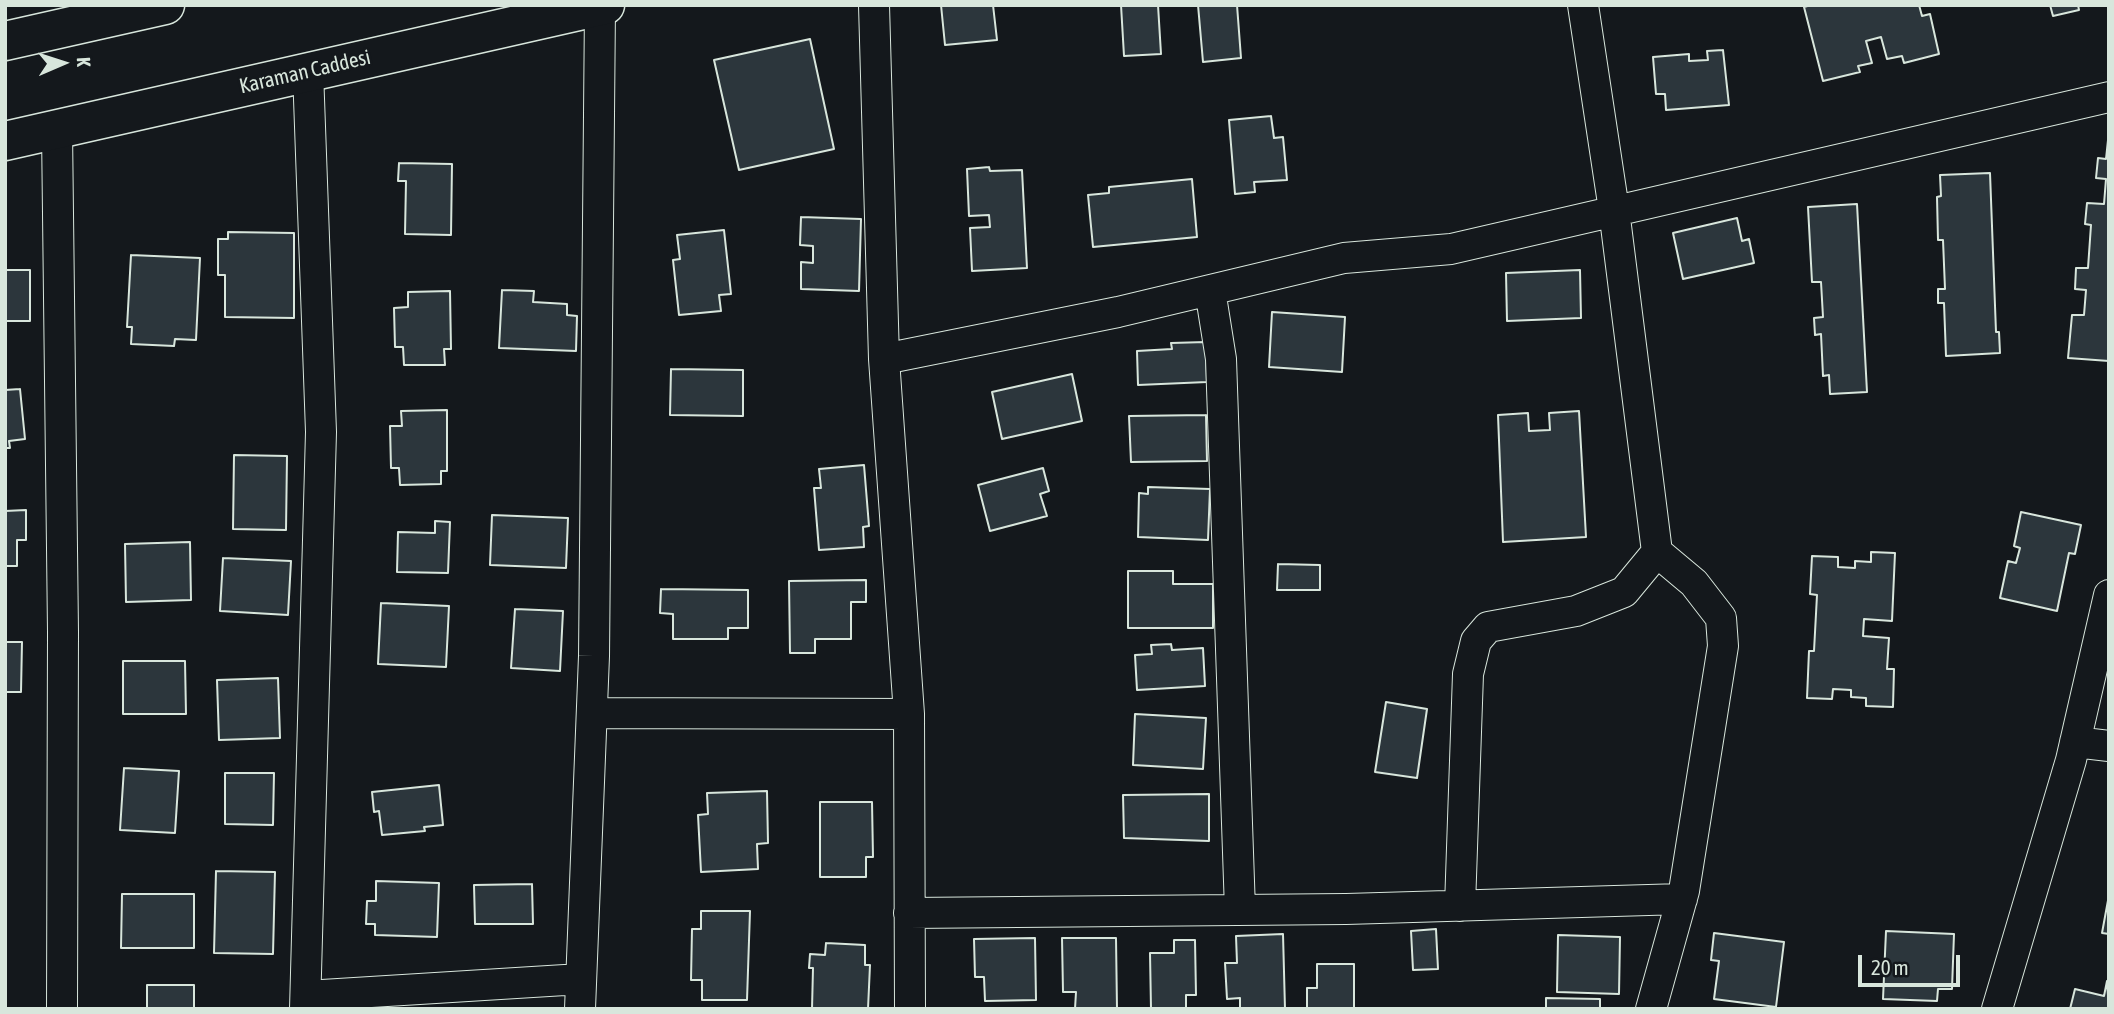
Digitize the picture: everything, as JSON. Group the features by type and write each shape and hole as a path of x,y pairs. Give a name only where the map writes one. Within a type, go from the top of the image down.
{"highway":[{"path":"5,41 165,5"},
{"name":"Karaman Caddesi","path":"5,141 603,6"}],"street":[{"path":"874,5 884,359 909,714 910,1009"},
{"path":"1583,5 1614,210 1657,552 1694,583 1721,618 1723,646 1682,898 1651,1009"},
{"path":"580,1009 592,713 603,6"},
{"path":"309,71 321,432 305,1002 581,979"},
{"path":"884,359 1210,290 1344,258 1451,248 2109,97"},
{"path":"57,130 64,632 62,1009"},
{"path":"1210,290 1221,359 1240,910"},
{"path":"1460,906 1468,674 1475,641 1488,627 1576,611 1624,593 1657,552"},
{"path":"1997,1009 2075,742 2109,595"},
{"path":"592,713 909,714"},
{"path":"2075,742 2109,746"},
{"path":"909,913 1460,906 1682,898"}],"building":[{"path":"941,5 993,5 997,40 945,45"},
{"path":"1121,5 1158,5 1161,54 1124,56"},
{"path":"1198,5 1237,5 1241,58 1203,62"},
{"path":"1919,5 1922,16 1930,14 1939,54 1904,63 1902,56 1887,59 1881,37 1866,41 1872,63 1858,66 1860,72 1823,81 1804,7"},
{"path":"2050,5 2078,5 2079,10 2053,16"},
{"path":"810,39 834,149 739,170 714,60"},
{"path":"1723,50 1729,105 1666,110 1665,94 1656,94 1653,57 1689,54 1689,61 1708,60 1707,51"},
{"path":"1271,116 1274,138 1283,137 1287,180 1254,182 1255,192 1235,194 1229,120"},
{"path":"2108,140 2109,361 2068,358 2072,315 2084,315 2086,290 2075,289 2076,268 2088,268 2091,225 2085,224 2087,203 2104,204 2106,179 2096,178 2098,158 2106,159"},
{"path":"399,163 452,164 451,235 405,234 406,181 398,181"},
{"path":"989,167 990,171 1022,170 1027,268 972,271 970,228 990,227 989,215 969,216 967,169"},
{"path":"1990,173 1996,332 1999,332 2000,353 1946,356 1944,303 1938,303 1938,289 1945,289 1943,240 1938,240 1937,197 1941,196 1940,175"},
{"path":"1192,179 1197,237 1093,247 1088,195 1109,193 1109,187"},
{"path":"1857,204 1867,392 1830,394 1829,375 1823,376 1821,334 1815,335 1814,318 1823,317 1821,282 1812,282 1808,207"},
{"path":"801,217 861,219 859,291 801,289 801,262 813,263 813,246 800,245"},
{"path":"1737,218 1742,241 1749,239 1754,263 1683,279 1673,233"},
{"path":"724,230 731,294 719,295 721,311 679,315 673,260 680,259 677,235"},
{"path":"228,232 294,233 294,318 225,317 225,275 218,275 218,239 228,239"},
{"path":"131,255 200,258 196,340 175,339 174,346 131,344 132,327 127,327"},
{"path":"5,270 30,270 30,321 5,321"},
{"path":"1580,270 1581,318 1507,321 1506,273"},
{"path":"502,290 534,291 533,302 567,304 567,315 577,316 576,351 499,348"},
{"path":"450,291 451,349 444,349 445,365 404,365 403,347 395,347 394,308 408,307 408,292"},
{"path":"1272,312 1345,317 1342,372 1269,367"},
{"path":"1206,342 1207,382 1138,385 1137,351 1172,349 1171,343"},
{"path":"671,369 743,370 743,416 670,415"},
{"path":"1072,374 1082,421 1002,439 992,392"},
{"path":"20,389 25,439 9,441 10,448 5,448 5,390"},
{"path":"447,410 447,471 441,471 441,484 400,485 399,468 391,468 390,426 402,426 401,411"},
{"path":"1579,411 1586,537 1503,542 1498,415 1528,413 1529,431 1550,430 1549,413"},
{"path":"1206,415 1207,461 1131,462 1129,416"},
{"path":"234,455 287,456 286,530 233,529"},
{"path":"864,465 869,526 863,527 864,547 819,550 814,488 821,488 819,469"},
{"path":"1043,468 1049,491 1040,494 1047,516 990,531 978,485"},
{"path":"1148,487 1210,489 1208,540 1138,537 1139,493 1148,494"},
{"path":"26,510 26,540 17,540 17,566 5,566 5,511"},
{"path":"2021,512 2081,525 2075,554 2069,553 2057,611 2000,598 2008,561 2016,563 2020,548 2014,546"},
{"path":"492,515 568,518 566,568 490,565"},
{"path":"435,521 450,522 448,573 397,572 398,532 435,533"},
{"path":"190,542 191,600 126,602 125,544"},
{"path":"1871,552 1895,553 1892,621 1864,619 1863,636 1889,638 1887,669 1894,669 1893,707 1866,706 1866,698 1851,697 1851,690 1833,689 1832,699 1807,698 1809,651 1814,651 1817,595 1810,594 1812,556 1838,557 1838,567 1855,568 1855,561 1871,562"},
{"path":"223,558 291,561 288,615 220,611"},
{"path":"1278,564 1320,565 1320,590 1277,590"},
{"path":"1128,571 1173,571 1173,584 1213,584 1213,628 1128,628"},
{"path":"866,580 866,602 851,602 851,639 815,639 815,653 790,653 789,581"},
{"path":"661,589 748,590 748,628 728,628 728,639 673,639 673,614 660,613"},
{"path":"381,603 449,606 446,667 378,664"},
{"path":"515,609 563,611 560,671 511,668"},
{"path":"5,642 22,642 21,692 5,692"},
{"path":"1171,644 1172,650 1203,648 1205,686 1137,690 1135,655 1152,654 1151,645"},
{"path":"123,661 185,661 186,714 123,714"},
{"path":"278,678 280,738 219,740 217,680"},
{"path":"1386,702 1427,709 1417,778 1375,772"},
{"path":"1135,714 1206,718 1203,769 1133,765"},
{"path":"124,768 179,771 175,833 120,830"},
{"path":"225,773 274,773 273,825 225,824"},
{"path":"439,785 443,825 424,827 425,831 382,835 379,811 374,812 372,792"},
{"path":"767,791 768,843 757,844 758,869 701,872 698,815 708,814 707,793"},
{"path":"1209,794 1209,841 1124,838 1123,795"},
{"path":"820,802 872,802 873,857 866,857 866,877 820,877"},
{"path":"216,871 275,872 273,954 214,953"},
{"path":"376,881 439,883 437,937 375,935 375,924 366,924 367,901 376,901"},
{"path":"532,884 533,924 475,924 474,885"},
{"path":"122,894 194,894 194,948 121,948"},
{"path":"2109,895 2109,934 2102,933"},
{"path":"701,911 750,911 747,1000 702,1000 702,980 691,980 692,929 701,929"},
{"path":"1436,929 1438,969 1413,970 1411,931"},
{"path":"1886,931 1954,934 1952,989 1938,989 1937,1001 1883,999"},
{"path":"1714,933 1784,942 1776,1007 1714,999 1719,961 1711,960"},
{"path":"1283,934 1285,1009 1240,1009 1240,998 1227,999 1225,963 1237,963 1236,936"},
{"path":"1558,935 1620,937 1619,994 1557,992"},
{"path":"1035,938 1036,1000 985,1001 984,977 975,977 974,939"},
{"path":"1062,938 1116,938 1117,1009 1075,1009 1076,992 1063,992"},
{"path":"1174,940 1195,940 1196,995 1186,995 1186,1009 1151,1009 1150,953 1174,953"},
{"path":"826,943 865,945 865,965 870,965 868,1009 812,1009 813,968 809,968 810,954 825,955"},
{"path":"1317,964 1354,964 1354,1009 1307,1009 1307,988 1317,988"},
{"path":"2107,981 2109,1009 2070,1009 2075,989 2104,996"},
{"path":"147,985 194,985 194,1009 147,1009"},
{"path":"1546,998 1600,999 1600,1009 1546,1009"}]}
